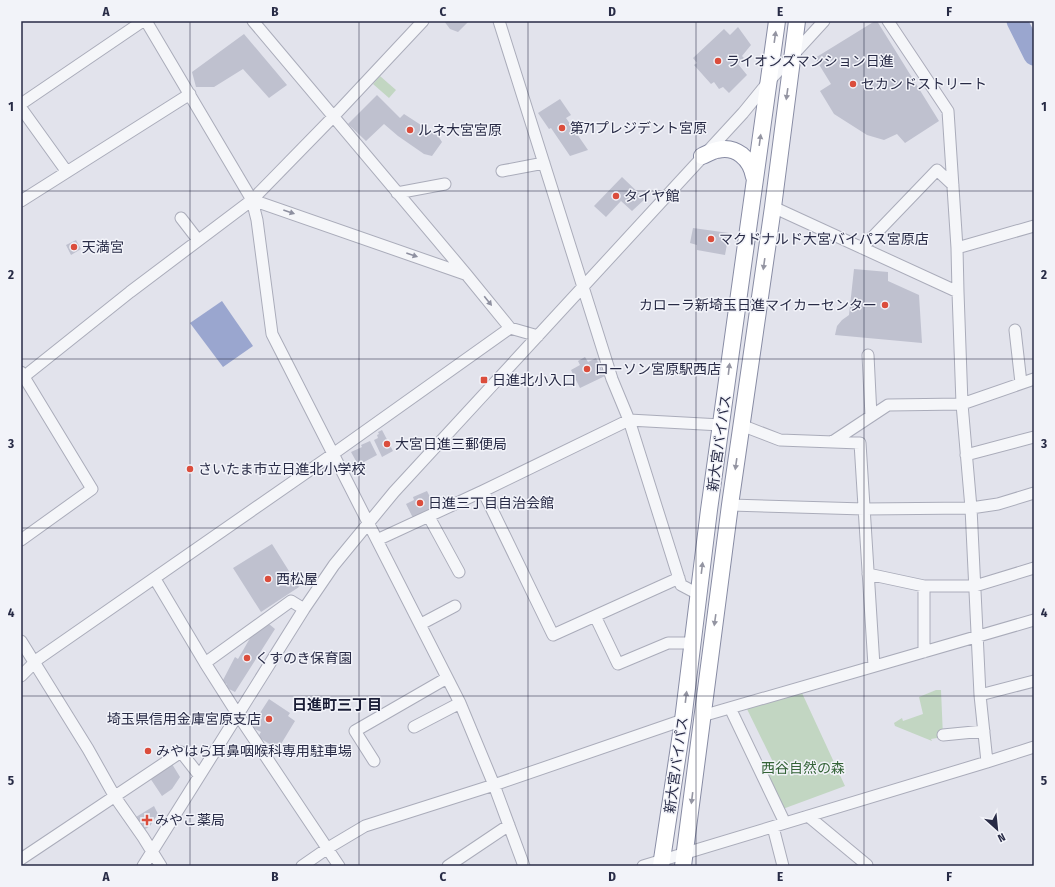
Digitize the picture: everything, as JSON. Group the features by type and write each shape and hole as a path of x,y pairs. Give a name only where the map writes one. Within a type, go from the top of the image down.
{"highway":[{"name":"新大宮バイパス","path":"661,863 683,720 698,594 722,425 754,178 777,21"},
{"name":"新大宮バイパス","path":"684,860 730,505 773,207 797,21"},
{"path":"702,156 719,149 740,152 750,163 754,178"}],"street":[{"path":"67,172 21,104 143,21"},
{"path":"146,21 252,200 272,334 460,703 494,785 524,866"},
{"path":"252,21 510,328 538,336"},
{"path":"21,540 92,489 22,376 252,200 333,117 423,21"},
{"path":"499,21 582,287 612,379 629,420 681,585 698,594"},
{"path":"143,866 304,609 334,565 368,522 743,113 769,81 824,21"},
{"path":"888,21 948,111 957,248 962,404 971,508 980,695 987,762"},
{"path":"21,201 190,94"},
{"path":"502,172 544,163"},
{"path":"862,248 937,170 953,185"},
{"path":"397,193 445,184"},
{"path":"252,200 466,274"},
{"path":"773,207 958,292"},
{"path":"181,218 198,240"},
{"path":"957,248 1034,226"},
{"path":"21,676 35,663 510,328"},
{"path":"1015,330 1021,383"},
{"path":"868,355 871,416"},
{"path":"832,442 888,405 962,404 1034,379"},
{"path":"377,540 429,517 629,420 722,425"},
{"path":"741,425 780,440 860,443 874,666"},
{"path":"966,455 1034,437"},
{"path":"483,491 553,635 679,578"},
{"path":"730,505 864,510 971,508 998,504 1034,493"},
{"path":"429,517 459,572"},
{"path":"868,574 924,586 975,586 1034,568"},
{"path":"155,579 238,715 339,866"},
{"path":"924,586 924,652"},
{"path":"205,663 291,601 304,609"},
{"path":"420,624 455,606"},
{"path":"595,616 618,664 668,643 692,643"},
{"path":"702,716 1034,620"},
{"path":"21,642 115,797 162,866"},
{"path":"374,761 355,731 447,678"},
{"path":"980,695 1034,681"},
{"path":"414,727 460,703"},
{"path":"730,708 786,823"},
{"path":"302,866 328,848 365,826 494,785 683,720"},
{"path":"943,735 984,732"},
{"path":"643,866 684,860 773,827 1034,747"},
{"path":"21,859 181,752 199,775"},
{"path":"808,816 867,865"},
{"path":"448,866 509,825"},
{"path":"773,827 783,866"}],"green space":[{"path":"380,76 396,90 389,98 373,84"},
{"path":"936,690 941,690 943,737 931,739 932,741 895,726 894,723 902,718 903,721 923,714 919,697"},
{"name":"西谷自然の森","path":"802,693 845,786 780,810 761,769 773,762 747,709"}],"water":[{"path":"222,301 253,346 223,367 190,323"}],"building":[{"path":"444,21 469,21 458,32 450,29"},
{"path":"877,21 939,121 905,143 897,134 884,140 867,135 834,114 820,91 831,84 815,58"},
{"name":"ライオンズマンション日進","path":"738,27 751,45 742,56 744,58 738,64 747,75 729,93 723,87 719,89 714,82 711,84 694,65 697,63 693,58 724,29 730,35"},
{"path":"244,34 287,85 269,98 243,69 214,87 196,87 192,72"},
{"name":"ルネ大宮宮原","path":"377,95 400,118 404,114 438,136 442,142 432,156 424,154 384,124 366,141 348,124"},
{"name":"第71プレジデント宮原","path":"560,99 571,115 566,118 588,150 570,156 551,128 549,129 538,113"},
{"path":"622,177 645,199 632,211 621,201 606,217 594,206"},
{"path":"693,228 729,233 725,255 697,250 697,245 690,243"},
{"name":"天満宮","path":"76,240 81,249 71,255 66,245"},
{"name":"カローラ新埼玉日進マイカーセンター","path":"854,269 888,272 888,281 919,295 922,343 835,335 837,326 849,315"},
{"path":"585,357 588,362 596,358 605,376 580,388 571,370 580,365 578,361"},
{"path":"382,430 393,451 382,457 374,440 378,438 378,432"},
{"path":"370,441 377,455 353,468 351,464 356,461 351,452"},
{"path":"427,491 435,507 413,518 406,504 414,500 413,497"},
{"path":"272,544 299,587 261,612 233,568"},
{"name":"くすのき保育園","path":"269,624 275,629 235,692 225,687 227,684 222,682 235,657 238,659 253,633"},
{"path":"269,699 290,713 288,716 295,721 278,749 258,737 261,732 251,727"},
{"path":"172,764 180,777 172,789 162,796 150,778"},
{"path":"154,806 158,814 150,826 144,830 136,817"}],"waterway":[{"path":"1017,21 1034,55"}],"place":[{"name":"ライオンズマンション日進","path":"718,61"},
{"name":"セカンドストリート","path":"853,84"},
{"name":"第71プレジデント宮原","path":"562,128"},
{"name":"ルネ大宮宮原","path":"410,130"},
{"name":"タイヤ館","path":"616,196"},
{"name":"マクドナルド大宮バイパス宮原店","path":"711,239"},
{"name":"天満宮","path":"74,247"},
{"name":"カローラ新埼玉日進マイカーセンター","path":"885,305"},
{"name":"ローソン宮原駅西店","path":"587,369"},
{"name":"日進北小入口","path":"484,380"},
{"name":"大宮日進三郵便局","path":"387,444"},
{"name":"さいたま市立日進北小学校","path":"190,469"},
{"name":"日進三丁目自治会館","path":"420,503"},
{"name":"西松屋","path":"268,579"},
{"name":"くすのき保育園","path":"247,658"},
{"name":"埼玉県信用金庫宮原支店","path":"269,719"},
{"name":"みやはら耳鼻咽喉科専用駐車場","path":"148,751"},
{"name":"みやこ薬局","path":"147,820"}],"district":[{"name":"日進町三丁目","path":"337,705"}]}
